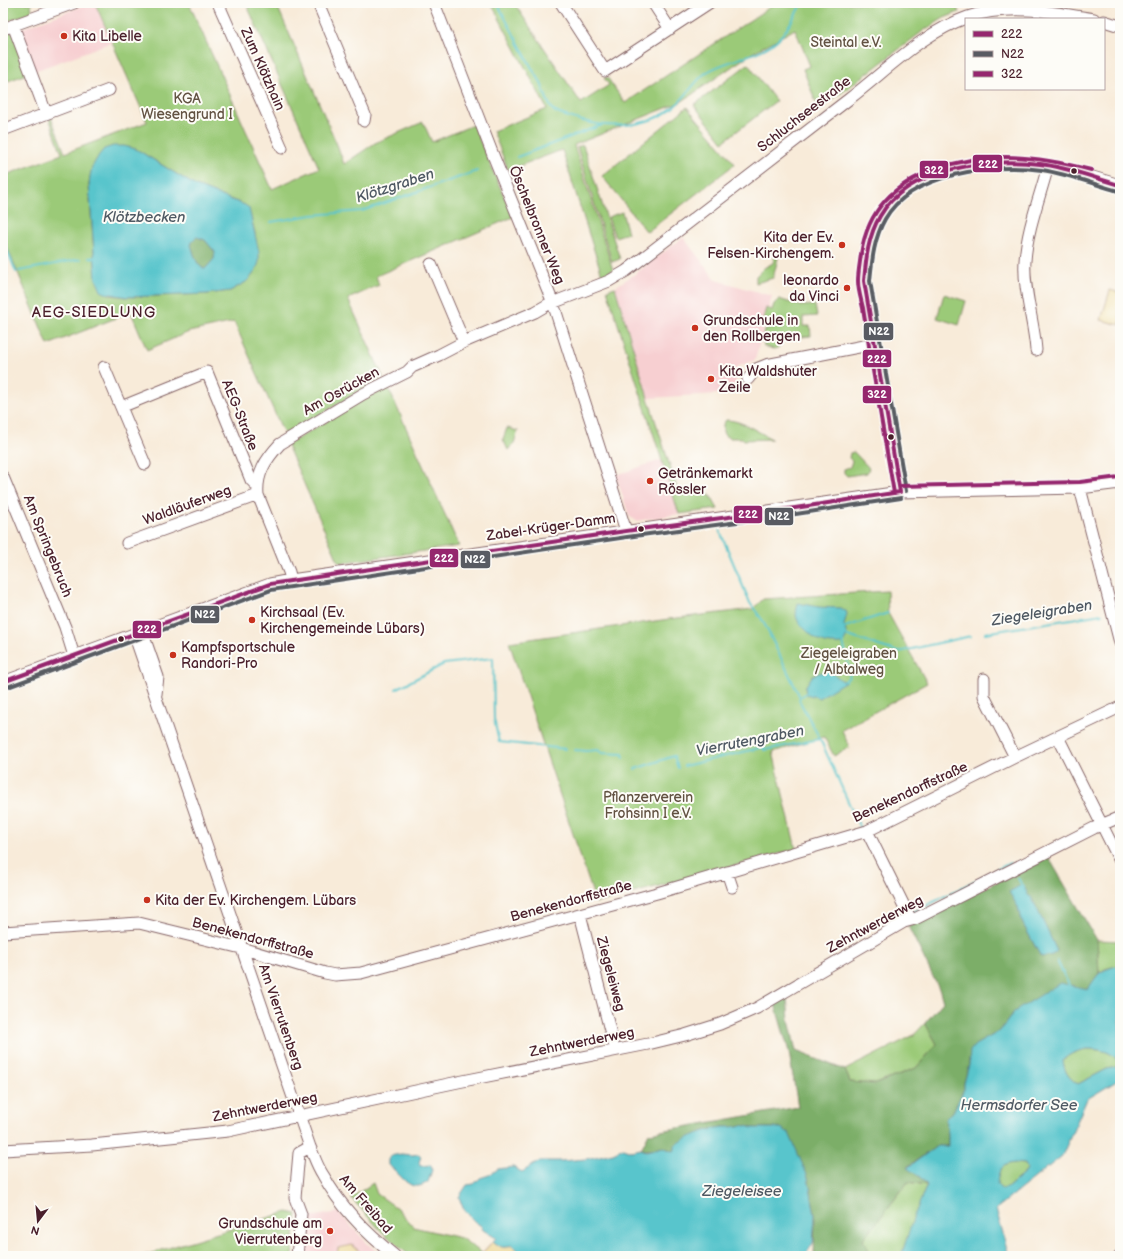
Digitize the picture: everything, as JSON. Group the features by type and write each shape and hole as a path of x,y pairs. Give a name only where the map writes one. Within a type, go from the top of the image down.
{"street":[{"path":"46,113 8,27 74,3"},
{"name":"Zum Klötzhain","path":"218,3 282,148"},
{"path":"318,3 365,115 364,120"},
{"name":"Öschelbronner Weg","path":"434,3 493,155 553,303 626,531"},
{"path":"561,3 605,71 708,3"},
{"path":"654,3 670,29"},
{"name":"Schluchseestraße","path":"966,18 1013,9 1088,18"},
{"name":"Schluchseestraße","path":"553,303 608,281 626,271 851,98 911,49 946,27 965,18"},
{"path":"1105,22 1120,26"},
{"path":"3,130 109,90"},
{"path":"900,492 864,281 870,236 886,207 903,192 914,185 944,172 982,164 1008,162 1048,166 1120,185"},
{"path":"1036,350 1025,263 1028,239 1048,166"},
{"path":"430,264 464,342"},
{"name":"Am Osrücken","path":"258,491 261,472 265,463 271,453 280,444 364,394 407,372 412,367 464,342 553,303"},
{"path":"748,379 756,369 766,365 874,344"},
{"path":"104,367 144,464"},
{"name":"AEG-Straße","path":"121,407 207,372 251,480 258,491"},
{"name":"Am Springebruch","path":"3,477 64,627 78,654"},
{"name":"Zabel-Krüger-Damm","path":"3,682 270,584 291,580 900,492 1080,488 1120,483"},
{"path":"1080,488 1120,643"},
{"path":"258,491 291,580"},
{"name":"Waldläuferweg","path":"127,542 258,491"},
{"name":"Am Vierrutenberg","path":"138,632 155,696 310,1147"},
{"path":"984,679 984,696 1015,757"},
{"name":"Benekendorffstraße","path":"3,932 139,923 241,948 325,973 361,973 580,914 868,831 1015,757 1120,707"},
{"path":"1058,737 1120,861"},
{"name":"Zehntwerderweg","path":"3,1150 92,1145 228,1131 458,1082 648,1044 699,1031 720,1024 757,1008 867,943 910,920 1120,817"},
{"path":"868,831 910,920"},
{"path":"727,872 732,887"},
{"name":"Ziegeleiweg","path":"580,914 614,1042"},
{"path":"297,1256 301,1214 295,1198 299,1153 310,1147"},
{"name":"Am Freibad","path":"310,1147 322,1175 342,1203 377,1242 395,1256"}],"shaded area":[{"name":"Kita Libelle","path":"91,3 95,3 112,42 32,72 17,30"},
{"name":"Grundschule in den Rollbergen","path":"683,237 716,280 772,296 755,360 736,367 736,393 648,398 615,287 635,274"},
{"path":"661,460 679,514 636,521 629,516 616,475"},
{"name":"Grundschule am Vierrutenberg","path":"338,1212 369,1245 382,1256 301,1256 305,1218"}],"green space":[{"path":"3,3 31,3 32,12 3,23"},
{"name":"KGA Wiesengrund I","path":"95,3 189,3 272,189 319,168 246,3 276,3 344,164 375,143 423,122 432,142 473,125 513,217 376,276 379,285 348,299 383,377 285,436 234,322 189,332 147,350 131,312 48,345 3,237 3,176 62,154 48,115 50,115 65,153 147,122","holes":["136,149 196,186 245,205 250,214 255,233 246,282 230,291 207,294 127,297 110,295 96,279 89,185 92,167"]},
{"name":"Steintal e.V.","path":"491,3 514,3 581,103 609,85 604,78 607,77 625,103 776,3 955,3 959,12 944,18 923,31 819,110 803,69 810,66 795,29 752,53 681,102 574,145 613,270 602,275 562,150 508,170 493,131 547,109"},
{"path":"13,31 29,73 3,83 3,35"},
{"path":"748,64 776,101 723,142 694,105"},
{"path":"687,107 735,164 647,232 602,176"},
{"path":"583,145 620,259 612,262 577,147"},
{"path":"622,212 628,233 615,237 608,217"},
{"path":"197,237 205,240 215,252 214,259 205,269 197,263 191,245 193,240"},
{"path":"777,253 779,254 773,278 756,283 756,276 764,268 773,263"},
{"path":"615,287 648,398 679,494 710,495 718,509 679,514 607,290"},
{"path":"944,294 966,301 959,325 937,318"},
{"path":"779,299 801,306 815,305 817,316 803,317 803,326 810,326 811,336 788,339 779,347 774,349 764,346 762,339 764,331 773,326 771,322 763,319 766,308 772,310 774,304"},
{"path":"387,385 459,546 339,563 287,445"},
{"path":"726,420 744,424 772,439 744,440 742,438 731,438 725,436 723,432 723,424"},
{"path":"507,428 518,431 514,443 508,450 503,439"},
{"path":"854,452 869,468 867,473 847,476 844,473 844,469 850,467 852,461 849,458 850,453"},
{"name":"Pflanzerverein Frohsinn I e.V.","path":"887,591 888,613 927,683 842,730 849,747 834,756 824,737 773,752 796,849 596,903 509,642 669,619 753,609 763,599"},
{"path":"1047,857 1097,940 1099,973 1088,989 1014,1012 1000,1031 975,1045 969,1059 964,1089 953,1112 945,1119 948,1133 948,1146 937,1146 907,1167 920,1177 927,1185 908,1182 863,1240 872,1256 814,1256 815,1215 808,1177 781,1128 753,1128 742,1125 733,1128 723,1127 704,1131 672,1151 664,1148 649,1150 641,1149 649,1133 798,1107 789,1052 775,1004 787,997 789,1020 796,1051 845,1070 850,1082 876,1084 916,1068 937,1044 925,1023 943,1002 940,991 908,926","holes":["1017,888 1045,928 1057,951 1052,955 1041,957 1023,924 1018,907 1010,892"]},
{"path":"1097,940 1120,941 1120,965 1105,969 1099,973"},
{"path":"925,1023 937,1044 916,1068 876,1084 850,1082 845,1070 914,1035"},
{"path":"1087,1049 1106,1052 1114,1056 1118,1064 1116,1067 1107,1069 1078,1084 1067,1074 1064,1068 1063,1060 1071,1054"},
{"path":"1015,1163 1025,1164 1027,1168 1026,1172 1007,1188 1002,1190 997,1184 999,1172 1006,1165"},
{"path":"908,1182 927,1185 901,1256 872,1256 863,1240"},
{"path":"373,1183 377,1194 397,1208 413,1227 461,1238 482,1253 479,1256 435,1256 431,1253 428,1256 410,1256 381,1231 351,1198"},
{"path":"287,1212 297,1214 292,1256 142,1256"}],"sand":[{"path":"1110,290 1120,293 1120,325 1101,320"},
{"path":"493,1241 504,1247 510,1245 520,1252 522,1256 486,1256 482,1253"},
{"path":"352,1245 365,1256 337,1256 338,1248"}],"water":[{"name":"Klötzbecken","path":"113,146 124,146 136,149 196,186 245,205 249,208 259,252 259,262 251,277 246,282 230,291 207,294 127,297 101,291 96,279 89,185 92,167 104,149","holes":["197,237 205,240 215,252 214,259 205,269 197,263 191,245 193,240"]},
{"path":"798,603 819,607 841,608 846,611 847,614 844,625 847,635 843,644 824,642 816,639 808,632 797,619 796,613"},
{"path":"829,670 841,680 846,681 819,698 806,694 805,687 813,675"},
{"path":"1021,885 1024,886 1028,895 1032,898 1057,951 1052,955 1041,957 1023,924 1018,907 1009,892"},
{"name":"Hermsdorfer See","path":"1120,965 1120,1079 1087,1099 1062,1156 996,1209 1009,1256 901,1256 914,1216 927,1185 920,1177 907,1168 937,1146 948,1146 948,1133 945,1119 953,1112 964,1089 970,1051 975,1045 1000,1031 1014,1012 1060,983 1088,989 1101,972","holes":["1087,1049 1106,1052 1114,1056 1118,1064 1116,1067 1107,1069 1078,1084 1067,1074 1064,1068 1063,1060 1071,1054","1015,1163 1025,1164 1027,1168 1026,1172 1007,1188 1002,1190 997,1184 999,1172 1006,1165"]},
{"name":"Ziegeleisee","path":"742,1125 753,1128 781,1128 789,1133 808,1177 815,1215 813,1243 805,1256 522,1256 520,1252 511,1245 503,1247 499,1246 493,1241 496,1238 483,1230 481,1226 474,1221 463,1208 459,1197 467,1185 474,1184 480,1178 489,1175 498,1169 513,1167 522,1172 540,1161 586,1159 613,1153 623,1148 631,1151 641,1149 646,1151 663,1147 672,1151 675,1150 675,1145 698,1133 710,1129"},
{"path":"401,1154 419,1154 421,1157 419,1162 420,1166 431,1165 432,1170 428,1182 416,1186 411,1185 388,1165 390,1156"}],"waterway":[{"path":"497,3 540,81 553,110 562,115 585,122 612,125 640,123 653,119 676,105 707,72 726,63 765,49 787,29 802,3"},
{"name":"Klötzgraben","path":"517,157 602,125"},
{"name":"Klötzgraben","path":"271,222 312,215 362,211 477,171"},
{"name":"Klötzgraben","path":"3,240 16,272"},
{"name":"Klötzgraben","path":"89,258 95,257"},
{"name":"Klötzgraben","path":"19,271 81,259"},
{"name":"Klötzgraben","path":"3,275 7,274"},
{"path":"719,529 750,603 763,621 800,697 799,700 820,739 860,828"},
{"path":"844,629 845,627 888,613"},
{"name":"Ziegeleigraben","path":"985,633 1102,614"},
{"name":"Ziegeleigraben","path":"845,635 898,652 971,636"},
{"path":"843,642 850,673 849,677 845,681"},
{"name":"Vierrutengraben","path":"396,689 444,664 493,658 494,719 499,742 566,749"},
{"path":"802,696 808,692"},
{"name":"Vierrutengraben","path":"684,766 764,747 764,750 820,739"},
{"name":"Vierrutengraben","path":"575,750 598,750 602,753 623,754 624,758"},
{"name":"Vierrutengraben","path":"635,769 674,756 678,768"},
{"path":"912,911 912,913 1010,863 1011,865"},
{"path":"1018,878 1022,886"},
{"path":"1057,961 1069,985"}],"transit line":[{"name":"322","path":"894,493 858,284 861,254 865,238 877,211 885,200 908,182 921,175 956,163 975,159 1014,157 1052,161 1091,170"},
{"name":"222","path":"900,492 864,281 870,240 880,216 893,199 910,186 930,176 952,169 975,165 998,163 1050,165 1120,185"},
{"name":"N22","path":"906,491 870,281 876,241 885,219 897,203 914,191 933,181 978,170 1001,168 1042,170 1118,191"},
{"name":"322","path":"900,486 1080,482 1119,477"},
{"name":"222","path":"3,682 270,584 900,492"},
{"name":"N22","path":"5,688 271,590 901,498"}],"place":[{"name":"Kita Libelle","path":"64,36"},
{"name":"Kita der Ev. Felsen-Kirchengem.","path":"842,245"},
{"name":"leonardo da Vinci","path":"847,288"},
{"name":"Grundschule in den Rollbergen","path":"695,328"},
{"name":"Kita Waldshuter Zeile","path":"711,379"},
{"name":"Getränkemarkt Rössler","path":"650,481"},
{"name":"Kirchsaal (Ev. Kirchengemeinde Lübars)","path":"252,620"},
{"name":"Kampfsportschule Randori-Pro","path":"173,655"},
{"name":"Kita der Ev. Kirchengem. Lübars","path":"147,900"},
{"name":"Grundschule am Vierrutenberg","path":"330,1231"}],"district":[{"name":"AEG-SIEDLUNG","path":"94,312"}],"park label":[{"name":"Ziegeleigraben / Albtalweg","path":"849,662"}]}
